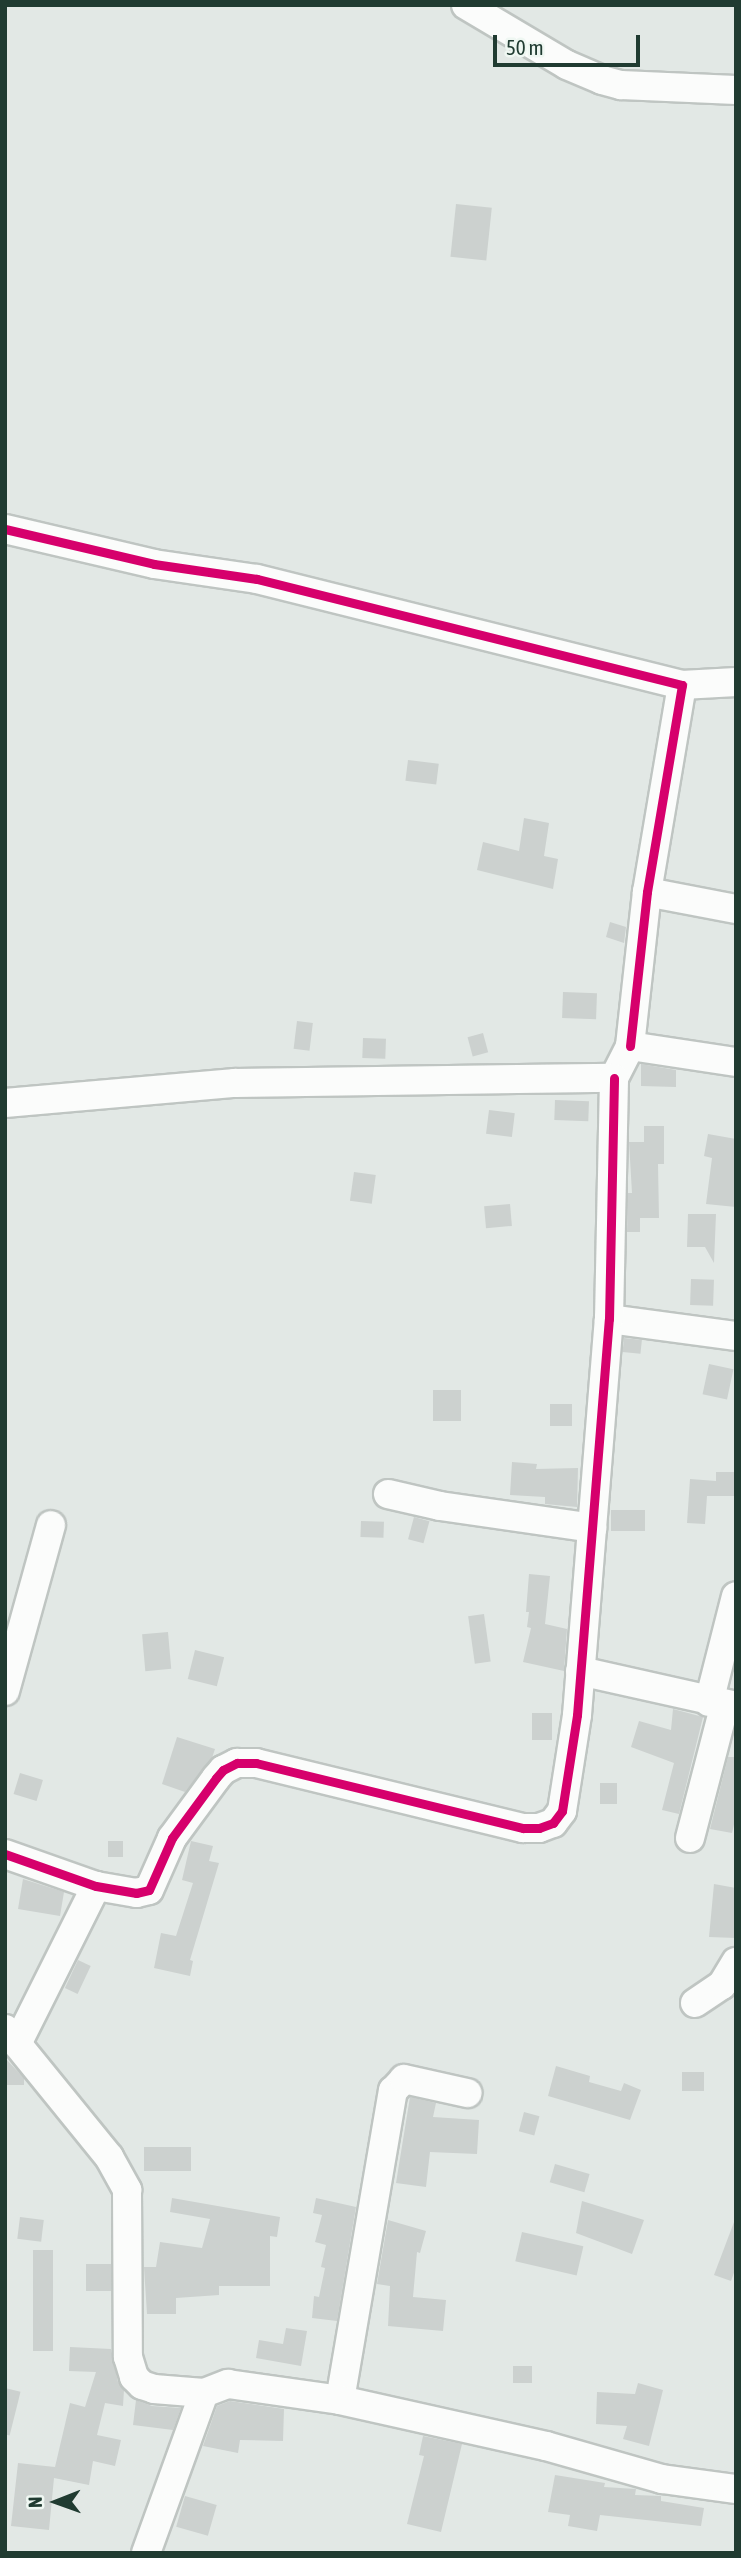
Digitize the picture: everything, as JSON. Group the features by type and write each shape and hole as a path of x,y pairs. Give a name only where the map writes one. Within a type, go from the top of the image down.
{"street":[{"path":"466,5 567,65 602,80 633,85 736,90"},
{"path":"5,529 154,564 257,579 682,685 736,682"},
{"path":"5,1854 96,1886 136,1893 149,1890 172,1838 216,1778 223,1770 237,1763 256,1763 523,1828 539,1828 553,1823 562,1811 580,1671 609,1319 614,1078 630,1046 647,892 682,685"},
{"path":"647,892 736,909"},
{"path":"630,1046 736,1062"},
{"path":"5,1103 235,1083 614,1078"},
{"path":"609,1319 736,1336"},
{"path":"388,1494 465,1510 592,1528"},
{"path":"5,1691 51,1525"},
{"path":"690,1838 723,1704 736,1597"},
{"path":"580,1671 723,1704"},
{"path":"96,1886 11,2037 109,2157 127,2190 128,2357 134,2377 142,2385 154,2389 204,2393 217,2385 239,2384 340,2400 546,2446 662,2479 736,2489"},
{"path":"695,2003 722,1985 736,1962"},
{"path":"340,2400 396,2085 400,2080 408,2080 467,2093"},
{"path":"146,2553 204,2393"}],"building":[{"path":"456,204 492,208 486,260 450,257"},
{"path":"408,760 439,764 436,785 405,781"},
{"path":"524,818 549,823 544,856 558,859 553,889 477,870 483,842 519,851"},
{"path":"610,922 626,927 624,943 606,937"},
{"path":"563,992 597,993 596,1019 562,1018"},
{"path":"297,1021 313,1023 309,1051 294,1049"},
{"path":"483,1033 488,1052 473,1056 468,1037"},
{"path":"363,1038 386,1039 385,1059 362,1058"},
{"path":"641,1064 676,1070 676,1087 641,1086"},
{"path":"555,1100 589,1101 588,1121 554,1120"},
{"path":"489,1110 515,1113 512,1137 486,1134"},
{"path":"644,1126 664,1126 664,1164 658,1164 659,1218 640,1218 640,1232 627,1232 628,1193 632,1193 629,1142 644,1142"},
{"path":"708,1134 736,1139 736,1207 706,1204 712,1158 704,1156"},
{"path":"354,1172 376,1175 372,1204 350,1201"},
{"path":"510,1204 512,1226 486,1228 484,1206"},
{"path":"688,1214 716,1214 714,1263 705,1247 687,1247"},
{"path":"691,1279 714,1280 713,1306 690,1305"},
{"path":"624,1338 642,1340 640,1354 623,1352"},
{"path":"709,1364 733,1369 727,1400 703,1394"},
{"path":"433,1390 461,1390 461,1421 433,1421"},
{"path":"550,1404 572,1404 572,1426 550,1426"},
{"path":"512,1462 537,1464 536,1469 578,1468 577,1507 545,1504 545,1497 510,1495"},
{"path":"716,1472 736,1472 736,1496 707,1496 705,1524 687,1523 690,1479 716,1481"},
{"path":"611,1510 645,1510 645,1531 611,1531"},
{"path":"414,1517 429,1521 424,1543 408,1539"},
{"path":"361,1521 384,1522 383,1538 360,1537"},
{"path":"529,1574 550,1576 545,1624 567,1629 564,1671 523,1662 531,1628 527,1627 529,1612 526,1612"},
{"path":"484,1614 491,1662 475,1664 468,1616"},
{"path":"168,1632 171,1669 145,1671 142,1634"},
{"path":"195,1650 224,1657 217,1686 188,1679"},
{"path":"673,1709 703,1717 679,1814 662,1810 674,1763 631,1747 639,1721 671,1730"},
{"path":"532,1713 552,1713 552,1740 532,1740"},
{"path":"177,1737 215,1749 212,1758 185,1792 162,1784"},
{"path":"728,1757 736,1757 736,1816 732,1833 710,1829"},
{"path":"20,1773 43,1780 37,1801 14,1794"},
{"path":"600,1783 617,1783 617,1804 600,1804"},
{"path":"108,1841 123,1841 123,1857 108,1857"},
{"path":"191,1841 213,1846 209,1861 219,1863 190,1960 193,1961 190,1976 154,1968 161,1933 176,1936 193,1883 182,1880"},
{"path":"23,1879 64,1892 60,1916 18,1909"},
{"path":"714,1884 736,1888 736,1938 709,1937"},
{"path":"78,1960 91,1966 78,1994 65,1988"},
{"path":"5,2058 24,2078 24,2085 5,2085"},
{"path":"556,2066 590,2076 589,2082 621,2091 624,2083 641,2090 630,2120 548,2096"},
{"path":"682,2072 704,2072 704,2091 682,2091"},
{"path":"410,2097 436,2103 433,2117 479,2120 477,2154 430,2152 426,2187 396,2183"},
{"path":"524,2112 539,2116 534,2135 519,2131"},
{"path":"144,2147 191,2147 191,2171 144,2171"},
{"path":"555,2164 590,2174 584,2192 550,2182"},
{"path":"172,2198 280,2217 277,2237 270,2236 270,2286 219,2286 219,2295 176,2298 176,2314 147,2314 144,2267 156,2267 160,2242 202,2248 210,2219 170,2212"},
{"path":"316,2198 356,2207 337,2321 312,2318 314,2296 319,2297 325,2268 321,2267 326,2245 315,2242 322,2215 313,2213"},
{"path":"582,2201 644,2220 632,2254 576,2233"},
{"path":"20,2217 44,2220 41,2242 17,2239"},
{"path":"388,2220 426,2231 420,2253 417,2252 413,2297 446,2300 443,2331 388,2326 390,2286 377,2284"},
{"path":"734,2222 736,2267 731,2281 714,2275"},
{"path":"522,2232 583,2246 577,2275 515,2261"},
{"path":"33,2250 53,2250 53,2351 33,2351"},
{"path":"86,2264 111,2264 111,2291 86,2291"},
{"path":"286,2328 307,2331 301,2366 256,2358 259,2340 283,2344"},
{"path":"70,2347 111,2349 118,2382 124,2390 123,2406 105,2403 97,2435 121,2440 115,2466 93,2461 89,2485 54,2478 49,2530 11,2526 18,2463 55,2467 70,2403 85,2407 96,2372 69,2371"},
{"path":"513,2366 532,2366 532,2383 513,2383"},
{"path":"638,2383 663,2390 649,2446 623,2439 627,2426 596,2424 597,2392 635,2394"},
{"path":"5,2388 21,2392 10,2436 5,2434"},
{"path":"136,2400 152,2406 181,2408 173,2430 133,2425"},
{"path":"230,2401 284,2409 283,2441 240,2440 238,2453 203,2446 217,2406"},
{"path":"423,2436 462,2444 441,2532 407,2524 424,2456 419,2455"},
{"path":"555,2475 605,2483 604,2487 636,2489 635,2495 661,2496 661,2501 704,2508 701,2526 600,2515 597,2531 568,2526 570,2515 548,2512"},
{"path":"185,2496 217,2505 208,2536 176,2527"}],"cycle path":[{"path":"5,529 154,564 257,579 682,685 647,892 630,1046"},
{"path":"5,1854 96,1886 136,1893 149,1890 172,1838 216,1778 223,1770 237,1763 256,1763 523,1828 539,1828 553,1823 562,1811 577,1715 609,1319 614,1078"}]}
